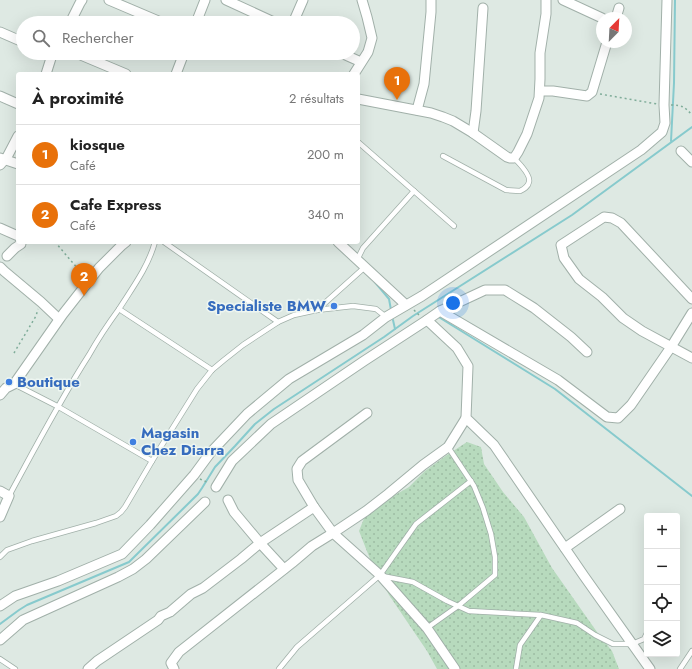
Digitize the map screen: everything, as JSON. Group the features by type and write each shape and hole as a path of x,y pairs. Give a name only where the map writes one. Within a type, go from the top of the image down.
{"street":[{"path":"74,16 82,0"},
{"path":"109,0 147,16"},
{"path":"199,16 205,0"},
{"path":"226,0 261,16"},
{"path":"296,16 303,0"},
{"path":"355,72 368,52 372,38 362,0"},
{"path":"417,110 424,84 431,0"},
{"path":"360,99 417,110 431,109 473,133 510,158 514,158 527,134 538,103 540,91 540,53 546,14 546,0"},
{"path":"563,0 596,15"},
{"path":"0,606 15,596 58,581 122,554 150,525 194,475 211,452 247,414 288,379 363,335 386,317 409,306 429,291 641,150 662,132 665,123 664,105 667,0"},
{"path":"473,133 484,8"},
{"path":"618,12 619,8"},
{"path":"0,32 16,39"},
{"path":"540,91 553,91 587,96 592,92 605,48"},
{"path":"46,72 50,60"},
{"path":"93,60 121,72"},
{"path":"177,72 181,60"},
{"path":"357,60 361,62"},
{"path":"0,96 16,103"},
{"path":"2,160 8,157 16,140"},
{"path":"681,152 692,162"},
{"path":"2,160 16,164"},
{"path":"692,298 621,223 612,218 604,217 561,245 564,258 579,279 602,297 622,318 692,358"},
{"path":"0,228 16,235"},
{"path":"7,256 21,244"},
{"path":"0,395 6,388 14,384 59,319 99,268 123,244"},
{"path":"340,244 409,306"},
{"path":"1,272 41,302 59,319"},
{"path":"214,485 232,461 271,424 424,319 485,290 505,290 534,308 587,352"},
{"path":"440,311 558,380 607,417 618,418 631,405 671,347 692,313"},
{"path":"174,669 170,663 179,652 312,546 333,534 388,494 423,465 448,447 466,418 468,366 457,348 424,319"},
{"path":"367,413 302,461 297,469 298,480 314,507 333,534 380,575 427,628 455,669"},
{"path":"466,418 494,445 650,669"},
{"path":"0,491 9,496 0,517"},
{"path":"228,500 234,512 260,544 284,569"},
{"path":"0,640 23,620 133,569 146,559 205,502"},
{"path":"88,669 97,661 158,620 161,616 170,612 191,594 203,588 260,544 314,507"},
{"path":"565,548 620,509"}],"lane":[{"path":"360,144 454,226"},
{"path":"443,156 506,190 520,191 527,187 530,180 514,158"},
{"path":"357,260 363,248 414,191"},
{"path":"9,496 57,406 89,353 144,271 152,254 154,244"},
{"path":"167,244 278,322"},
{"path":"317,310 364,267"},
{"path":"0,557 7,550 116,516 121,512 197,389 212,370 243,345 278,322 294,315 317,310 353,306 376,309 386,317"},
{"path":"118,309 212,370"},
{"path":"14,384 57,406 152,461"},
{"path":"427,628 458,606 495,575 495,557 484,508 471,481 448,447"},
{"path":"279,669 297,647 380,575 416,524 471,481"},
{"path":"380,575 413,582 447,601 469,611 541,615 577,623 595,635 613,644 632,644 644,639"},
{"path":"516,669 520,645 541,615"},
{"path":"680,669 692,651"},
{"path":"0,659 15,669"}],"path":[{"path":"592,92 664,105"},
{"path":"679,105 687,108 692,115"},
{"path":"57,244 89,282"},
{"path":"14,353 36,316 41,302"},
{"path":"409,306 424,319"},
{"path":"199,478 214,485"}],"green space":[{"path":"467,442 481,447 484,464 503,492 524,517 552,568 612,651 619,669 437,669 427,651 389,595 372,564 359,531 367,511 409,487 425,471"}],"waterway":[{"path":"671,141 674,83 675,0"},
{"path":"0,624 27,605 129,562 198,494 215,467 255,424 274,409 384,337 413,316 572,215 692,127"},
{"path":"374,281 389,299 391,310"},
{"path":"437,316 555,389 692,496"},
{"path":"393,320 395,329"}],"place":[{"name":"kiosque","path":"397,100"},
{"name":"Cafe Express","path":"84,296"},
{"name":"Specialiste BMW","path":"334,306"},
{"name":"Boutique","path":"9,382"},
{"name":"Magasin Chez Diarra","path":"133,442"}]}
